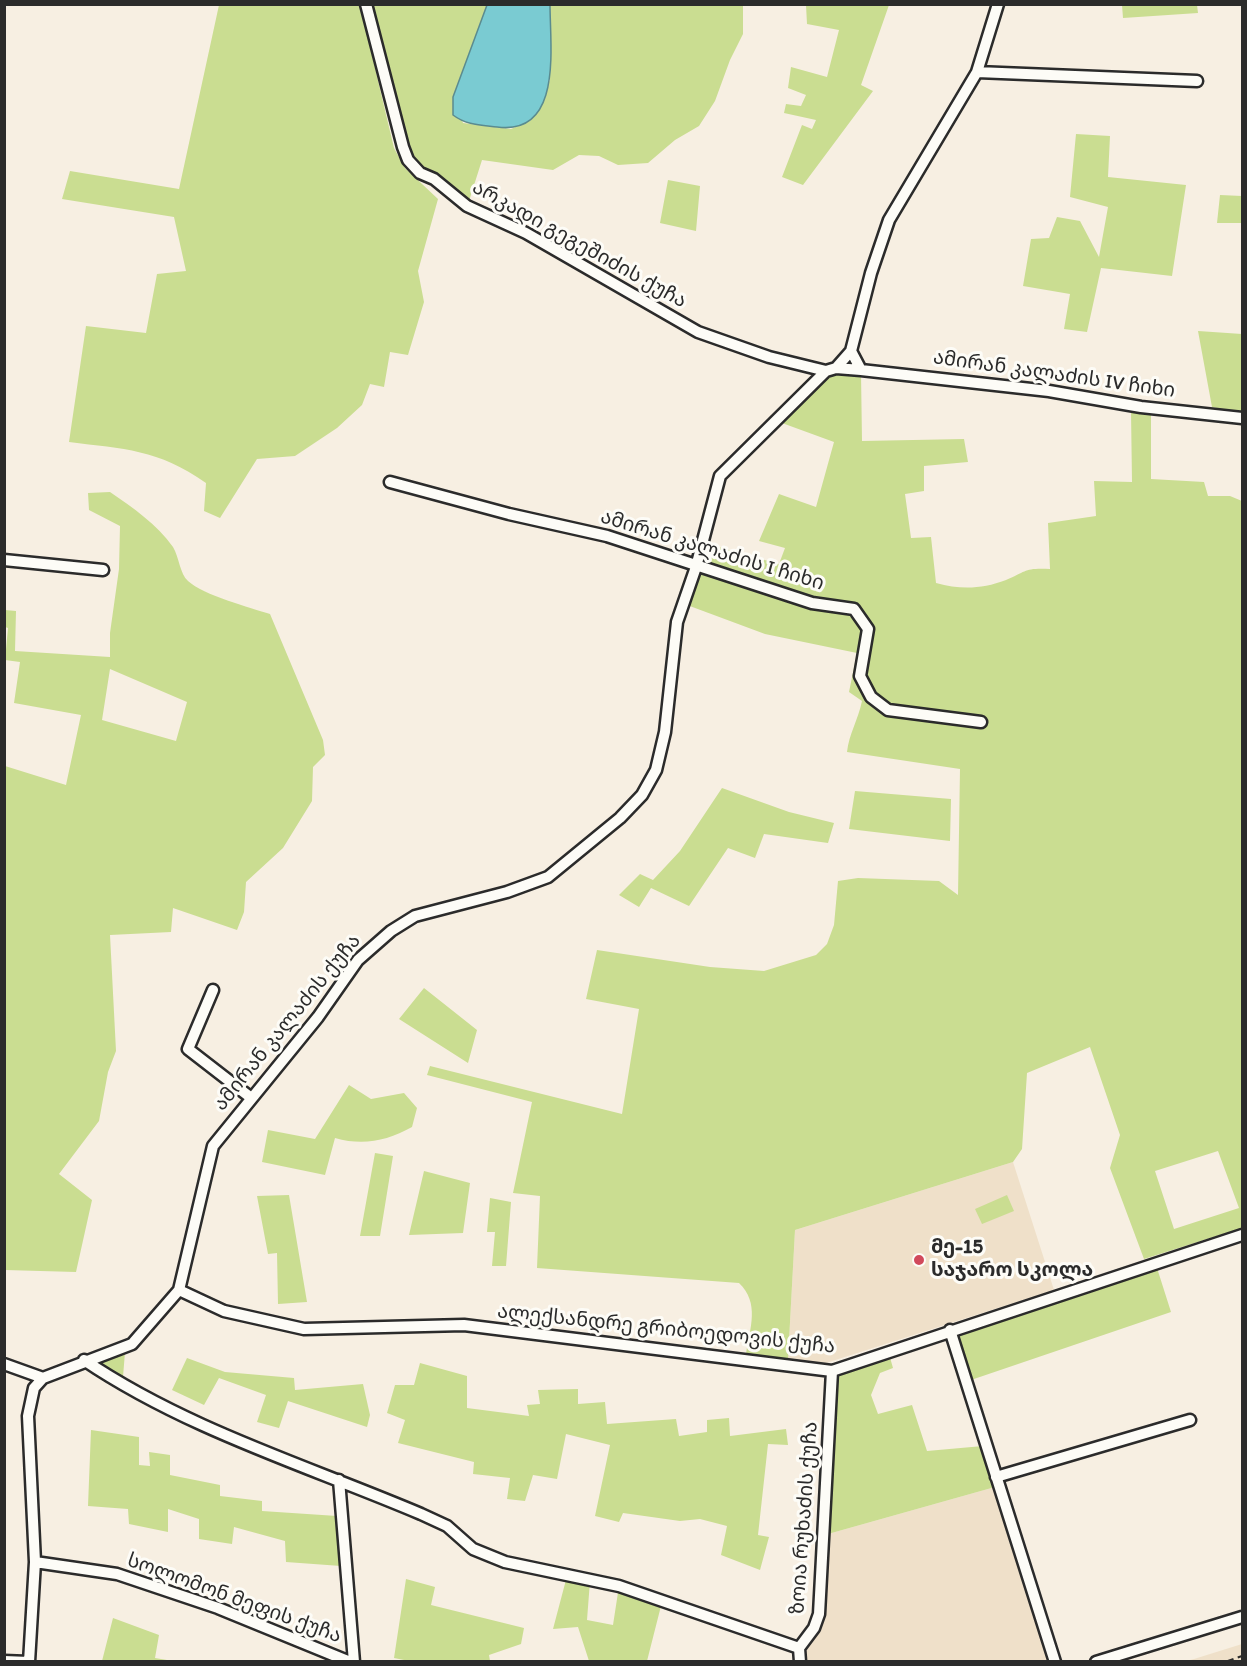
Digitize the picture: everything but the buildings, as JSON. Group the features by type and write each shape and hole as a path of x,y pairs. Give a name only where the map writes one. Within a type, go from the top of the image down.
{"street":[{"name":"არკადი გეგეშიძის ქუჩა","path":"366,4 403,147 408,160 420,173 434,179 466,206 526,233 698,332 769,357 831,370"},
{"name":"ამირან კალაძის ქუჩა","path":"43,1378 84,1360 132,1344 179,1290 213,1146 250,1097 318,1017 358,960 391,931 415,916 507,892 548,877 620,818 642,795 656,770 665,732 677,622 696,567 720,476 850,351 871,273 889,220 977,72 998,4"},
{"path":"977,72 1197,81"},
{"path":"850,351 861,369"},
{"name":"ამირან კალაძის IV ჩიხი","path":"831,370 861,369 1049,391 1142,407 1242,418"},
{"name":"ამირან კალაძის I ჩიხი","path":"390,482 509,514 607,536 696,567 812,603 854,609 868,629 860,676 871,698 888,710 981,722"},
{"path":"4,560 103,570"},
{"path":"213,990 188,1049 250,1097"},
{"name":"ალექსანდრე გრიბოედოვის ქუჩა","path":"179,1290 224,1311 304,1329 464,1325 832,1371 1242,1235"},
{"path":"950,1330 1055,1662"},
{"path":"84,1360 115,1382 210,1428 447,1526 473,1549 505,1562 619,1587 799,1648 800,1662"},
{"path":"4,1364 43,1378 34,1388 28,1416 35,1562 29,1662 4,1661"},
{"name":"ზოია რუხაძის ქუჩა","path":"799,1648 814,1628 819,1614 832,1371"},
{"path":"996,1477 1190,1420"},
{"path":"339,1480 352,1662"},
{"name":"სოლომონ მეფის ქუჩა","path":"35,1562 117,1574 218,1608 352,1662"},
{"path":"1096,1662 1242,1617"}],"shaded area":[{"name":"მე-15 საჯარო სკოლა","path":"1013,1162 1054,1290 823,1364 788,1359 795,1230"},
{"path":"995,1487 1049,1661 804,1661 803,1647 820,1628 824,1614 828,1534"},
{"path":"1242,1644 1242,1661 1186,1661 1194,1659"}],"green space":[{"path":"219,5 360,5 394,148 405,168 438,199 418,271 424,302 408,355 390,352 384,387 370,384 362,405 337,428 295,456 257,459 220,518 204,511 206,483 172,463 140,452 69,442 86,326 146,333 157,274 186,271 174,217 62,199 70,171 179,189"},
{"path":"372,5 487,5 453,97 463,123 511,129 531,120 550,80 550,5 743,5 743,34 730,60 715,101 699,126 675,140 648,163 618,165 599,156 579,155 553,170 482,160 469,201 438,177 420,169 412,162 399,120"},
{"path":"806,5 889,5 861,85 873,91 803,185 782,177 802,125 812,129 816,120 784,113 786,104 801,106 806,95 788,88 791,67 827,77 839,30 807,24"},
{"path":"1122,5 1197,5 1198,13 1123,18"},
{"path":"1076,134 1110,136 1108,177 1186,185 1172,276 1101,268 1087,332 1064,329 1070,294 1023,286 1031,239 1049,238 1057,217 1080,221 1099,257 1108,207 1070,197"},
{"path":"668,180 700,186 696,231 660,223"},
{"path":"1220,195 1242,196 1242,223 1217,223"},
{"path":"1198,331 1242,334 1242,413 1212,407"},
{"path":"833,372 861,373 862,441 964,439 968,462 924,466 924,491 905,494 911,538 931,537 936,583 963,588 980,587 1006,580 1022,572 1050,569 1048,523 1096,516 1094,481 1132,482 1131,411 1151,413 1151,479 1204,482 1208,496 1230,496 1242,501 1242,1228 1144,1259 1110,1168 1120,1135 1090,1047 1027,1073 1022,1149 1013,1162 795,1230 788,1359 746,1354 752,1316 750,1299 739,1283 537,1268 540,1196 513,1193 532,1102 427,1075 430,1066 622,1114 639,1009 586,999 597,950 710,967 764,971 816,955 827,944 834,925 838,881 858,878 939,881 958,895 960,769 847,752 862,701 849,692 857,653 765,634 687,605 708,544 779,564 785,548 759,541 779,494 816,507 834,442 782,423 817,385","holes":["1218,1151 1239,1208 1174,1229 1155,1171"]},
{"path":"110,492 136,510 167,539 173,547 183,574 195,586 270,614 323,740 325,755 313,767 312,801 283,848 246,882 244,912 237,930 173,908 171,932 110,935 116,1051 108,1072 99,1121 59,1174 92,1200 76,1272 5,1270 5,766 66,785 81,715 14,703 20,662 5,660 8,628 5,627 5,610 16,611 15,651 110,657 110,633 119,569 120,526 89,510 88,493","holes":["110,669 187,702 176,741 102,720"]},
{"path":"722,788 789,812 834,823 828,843 764,834 755,858 728,848 689,906 651,888 639,907 619,895 640,874 653,880 680,851"},
{"path":"855,791 951,799 950,841 849,829"},
{"path":"424,988 477,1030 468,1063 399,1019"},
{"path":"349,1085 371,1099 404,1093 417,1108 412,1127 375,1141 355,1142 335,1138 325,1175 262,1162 268,1130 315,1139"},
{"path":"375,1153 393,1156 380,1236 360,1236"},
{"path":"424,1171 470,1183 463,1233 409,1235"},
{"path":"289,1195 307,1302 278,1304 277,1253 268,1254 257,1196"},
{"path":"1007,1195 1014,1211 982,1224 975,1209"},
{"path":"490,1198 511,1202 506,1266 492,1266 495,1232 487,1232"},
{"path":"1157,1268 1171,1312 971,1380 959,1338 962,1331"},
{"path":"125,1352 123,1377 119,1379 100,1365 100,1360"},
{"path":"889,1354 893,1368 880,1373 871,1395 878,1414 912,1405 927,1451 983,1446 995,1487 828,1534 836,1373"},
{"path":"187,1358 225,1372 294,1378 295,1390 363,1384 370,1415 367,1427 288,1401 279,1428 257,1422 266,1395 219,1378 204,1405 172,1390"},
{"path":"420,1363 467,1376 467,1408 529,1416 527,1405 540,1404 538,1390 578,1389 578,1404 605,1402 607,1424 676,1419 679,1436 707,1432 707,1420 729,1418 730,1436 786,1429 788,1445 768,1444 758,1535 769,1537 760,1570 721,1555 727,1526 700,1519 680,1521 623,1513 619,1522 595,1516 610,1445 566,1434 557,1479 533,1475 525,1501 507,1499 510,1478 473,1474 474,1462 398,1443 405,1420 387,1413 395,1385 414,1385"},
{"path":"91,1430 139,1437 139,1465 150,1466 149,1452 170,1455 170,1475 220,1485 220,1496 262,1501 262,1511 337,1516 341,1566 286,1562 285,1541 234,1527 232,1544 199,1539 199,1519 168,1509 168,1532 129,1524 128,1509 88,1506"},
{"path":"567,1576 590,1581 587,1620 613,1625 619,1586 662,1602 647,1661 589,1661 578,1627 553,1629"},
{"path":"406,1579 435,1587 431,1605 524,1628 521,1644 489,1655 490,1661 414,1662 394,1658"},
{"path":"113,1618 159,1635 155,1658 173,1661 102,1661"}],"water":[{"path":"487,5 550,5 551,64 548,85 543,103 533,118 518,126 479,125 468,123 453,115 453,97"}],"railway":[{"path":"1225,1662 1242,1656"}],"place":[{"name":"მე-15 საჯარო სკოლა","path":"919,1260"}]}
